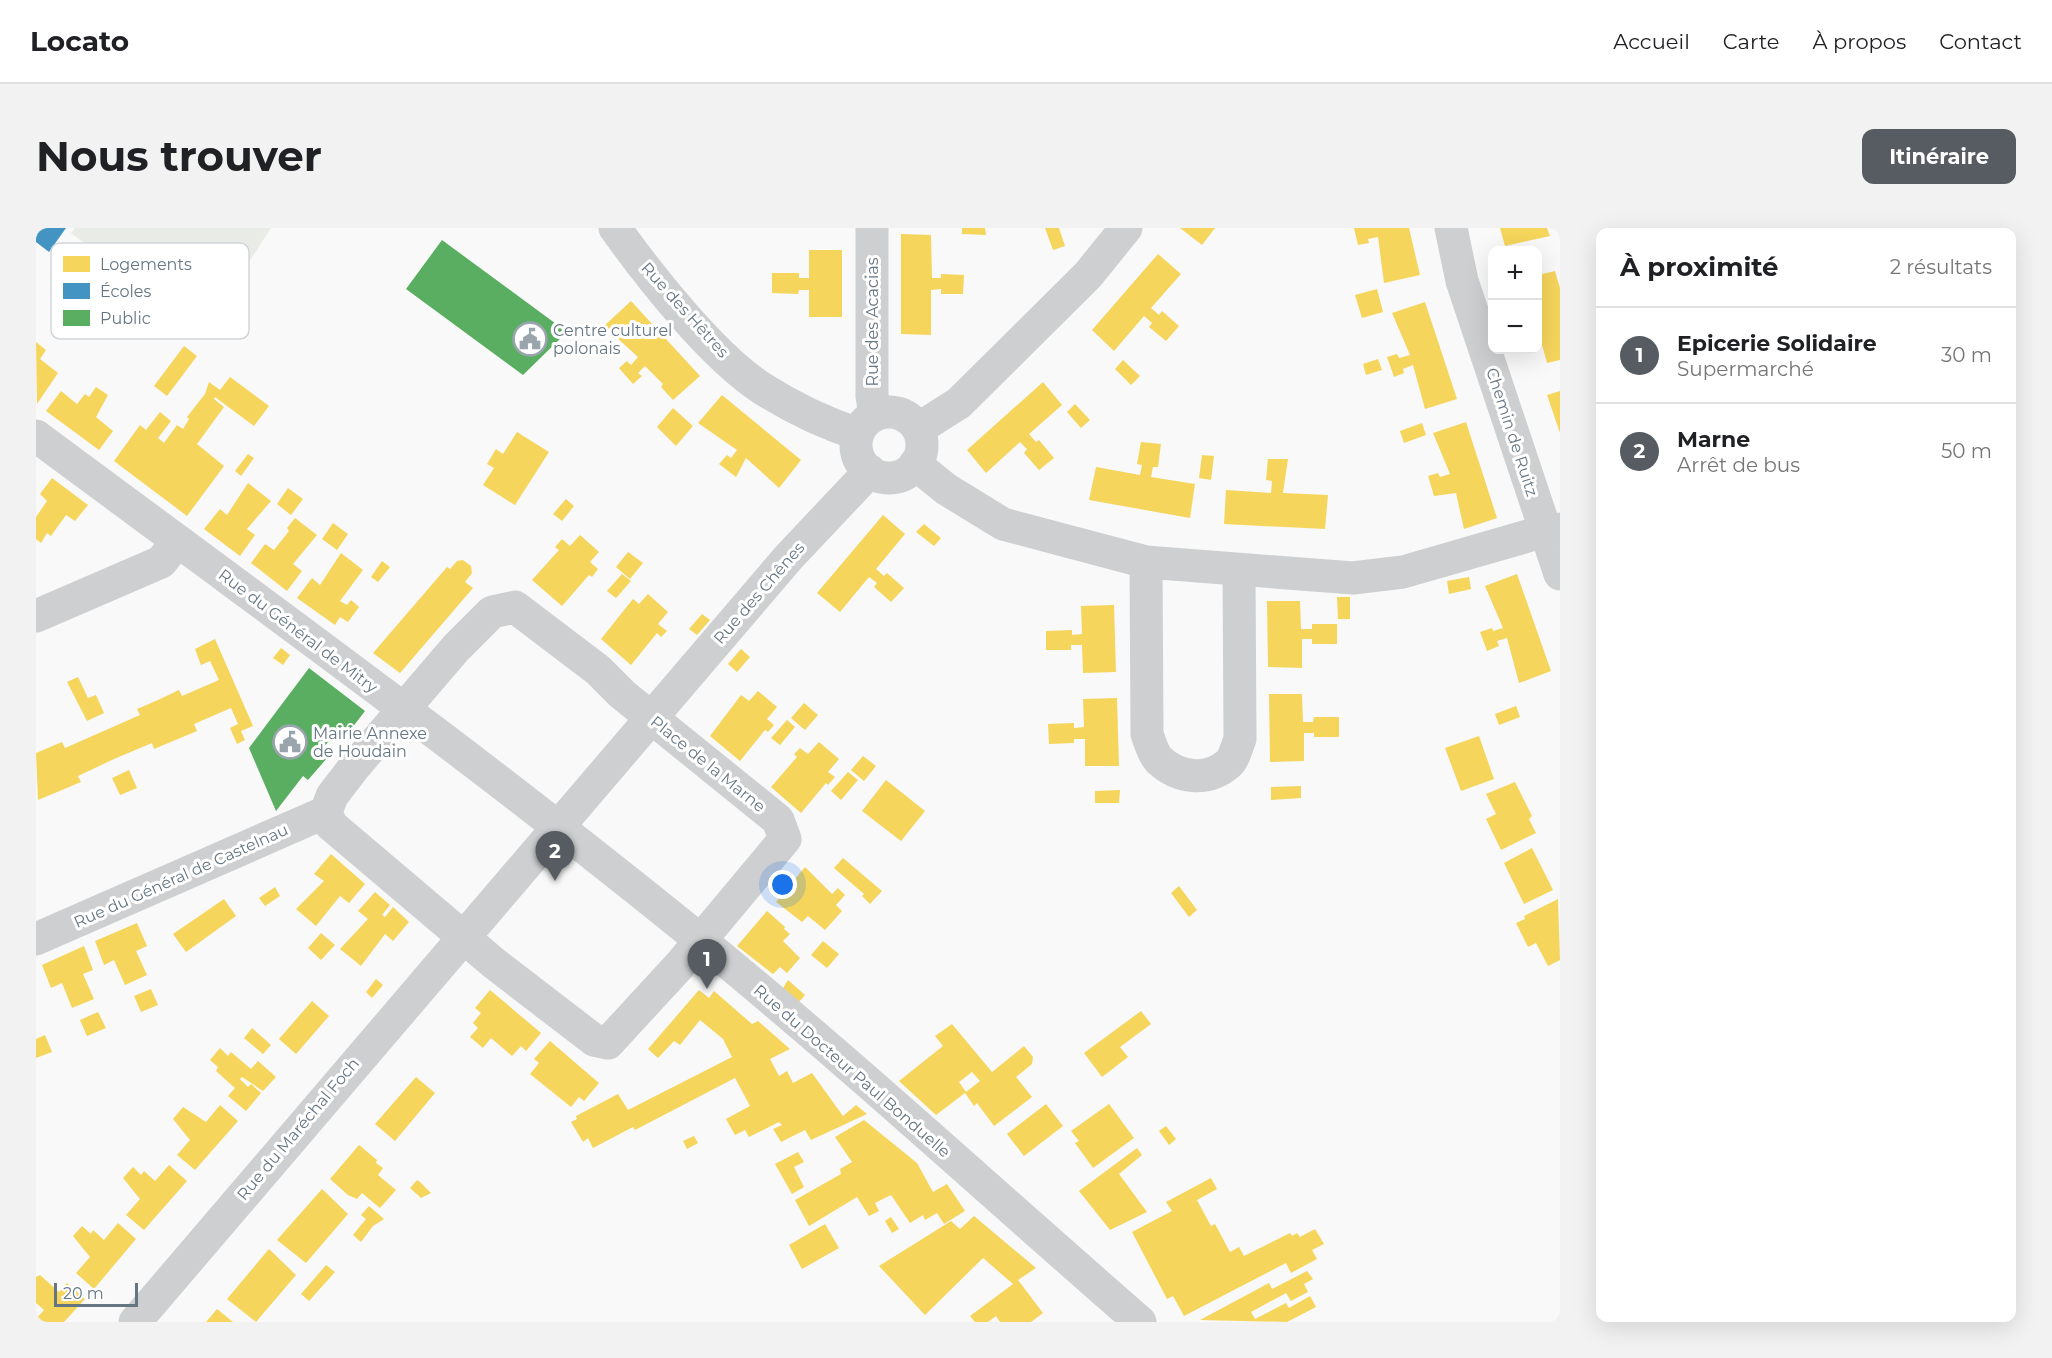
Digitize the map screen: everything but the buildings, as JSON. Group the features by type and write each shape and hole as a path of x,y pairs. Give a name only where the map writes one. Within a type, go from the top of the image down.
{"street":[{"name":"Rue des Hêtres","path":"615,228 634,255 713,345 762,388 823,422 866,425"},
{"name":"Rue des Acacias","path":"866,425 872,396 872,228"},
{"path":"918,429 959,404 1088,275 1126,228"},
{"name":"Chemin de Ruitz","path":"1451,228 1462,281 1552,530 1560,574"},
{"path":"887,411 899,413 910,419 918,429 922,447 915,464 902,475 894,477 870,471 858,455 866,425 887,411"},
{"name":"Rue du Général de Mitry","path":"36,436 558,828"},
{"path":"915,464 946,489 1003,524 1146,562 1353,578 1403,572 1552,530"},
{"name":"Rue des Chênes","path":"558,828 788,558 870,471"},
{"path":"36,616 161,562 178,541"},
{"path":"1146,562 1147,734 1158,759 1179,772 1198,777 1210,774 1230,763 1240,739 1239,570"},
{"name":"Place de la Marne","path":"515,608 598,670 610,684 778,820 785,839 700,940 608,1043 594,1040 463,936 331,825 326,812 332,796 403,710 456,648 492,612 515,608"},
{"name":"Rue du Général de Castelnau","path":"36,939 326,812"},
{"name":"Rue du Maréchal Foch","path":"135,1322 463,936 558,828"},
{"name":"Rue du Docteur Paul Bonduelle","path":"558,828 700,940 1140,1322"}],"shaded area":[{"path":"75,228 271,228 249,262 249,243 85,243 71,233"}],"place":[{"name":"Centre culturel polonais","path":"530,339"},
{"name":"Mairie Annexe de Houdain","path":"290,742"},
{"name":"Marne","path":"555,881"},
{"name":"Epicerie Solidaire","path":"707,989"}]}
